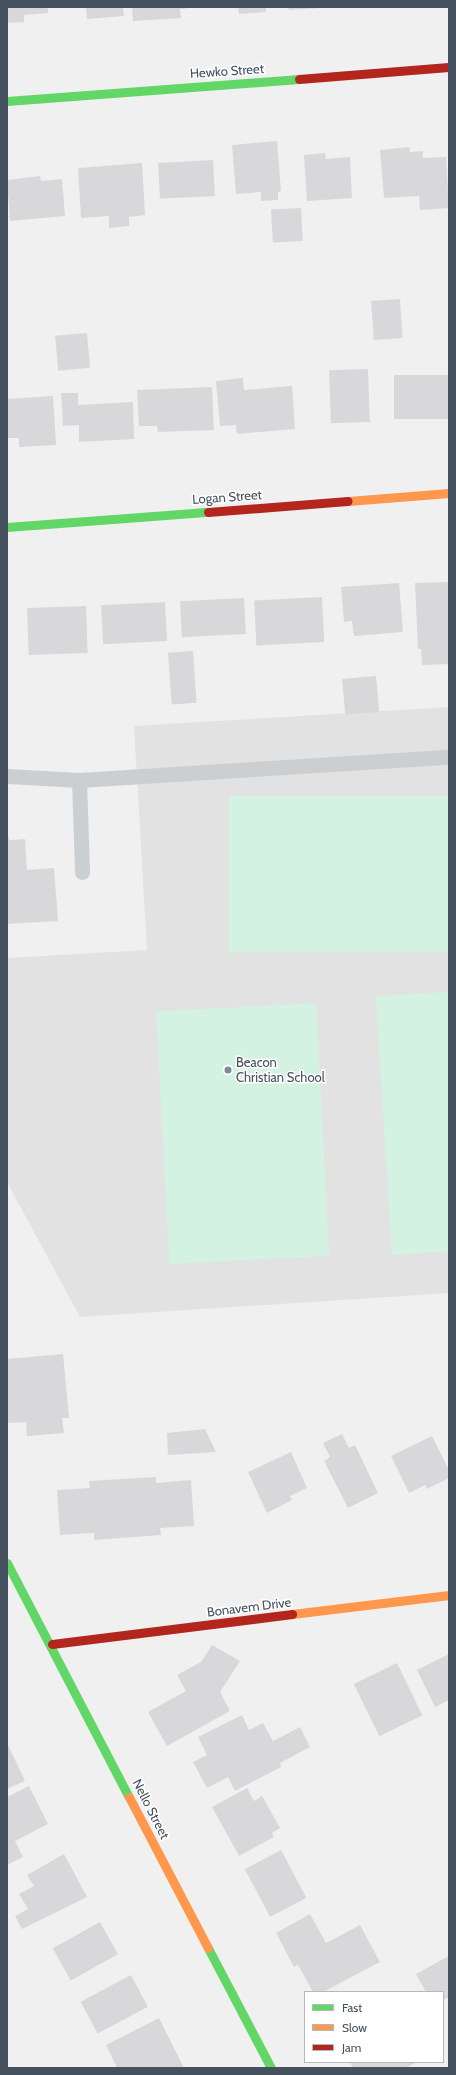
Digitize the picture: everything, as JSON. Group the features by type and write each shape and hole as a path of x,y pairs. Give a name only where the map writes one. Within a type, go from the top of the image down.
{"street":[{"name":"Hewko Street","path":"7,101 449,67"},
{"name":"Logan Street","path":"7,527 449,493"},
{"name":"Nello Street","path":"7,1562 52,1644 271,2068"},
{"name":"Bonavem Drive","path":"52,1644 449,1595"}],"lane":[{"path":"7,776 79,780 449,757"},
{"path":"79,780 82,872"}],"shaded area":[{"name":"Beacon Christian School","path":"449,707 449,1293 80,1317 7,1182 7,958 147,950 134,726"}],"green space":[{"path":"229,796 449,796 449,952 229,952"},
{"path":"449,992 449,1251 392,1255 376,996"},
{"path":"316,1003 329,1256 169,1264 156,1011"}],"building":[{"path":"7,7 48,7 48,13 24,15 24,22 7,23"},
{"path":"86,7 123,7 124,16 87,19"},
{"path":"132,7 190,8 180,9 181,18 133,21"},
{"path":"238,7 266,7 266,12 239,14"},
{"path":"288,7 320,7 320,8 289,10"},
{"path":"277,141 281,191 278,192 278,200 261,201 261,192 236,194 232,145"},
{"path":"409,147 410,152 423,151 423,158 446,157 449,208 420,210 419,196 384,198 380,150"},
{"path":"325,153 326,159 350,157 352,198 307,201 304,155"},
{"path":"213,160 215,196 160,199 158,163"},
{"path":"142,163 145,215 129,217 129,226 109,228 109,216 81,218 78,168"},
{"path":"40,176 41,181 62,179 65,216 10,221 7,180"},
{"path":"301,208 303,241 273,243 271,210"},
{"path":"400,299 403,338 374,340 371,301"},
{"path":"87,333 90,368 58,371 55,336"},
{"path":"368,369 370,422 331,423 329,370"},
{"path":"394,375 449,375 449,419 394,419"},
{"path":"243,378 244,390 292,386 295,429 237,434 236,425 220,426 216,381"},
{"path":"212,387 214,430 158,432 157,426 139,426 137,390"},
{"path":"61,393 78,393 78,405 133,402 134,439 79,442 79,425 63,426"},
{"path":"53,396 56,445 19,447 19,438 7,438 7,399"},
{"path":"449,582 449,664 422,665 421,649 418,649 415,583"},
{"path":"399,583 403,632 354,636 352,621 344,622 341,587"},
{"path":"322,597 324,642 256,645 254,601"},
{"path":"244,598 246,634 182,637 180,601"},
{"path":"165,602 167,641 103,644 101,605"},
{"path":"86,606 88,653 29,655 27,608"},
{"path":"193,651 197,703 172,705 168,653"},
{"path":"376,676 379,712 345,715 342,679"},
{"path":"7,832 9,840 25,839 27,870 54,868 58,921 7,924"},
{"path":"63,1354 69,1418 62,1418 64,1433 27,1436 26,1422 7,1423 7,1359"},
{"path":"205,1429 216,1452 168,1455 167,1433"},
{"path":"342,1434 349,1448 355,1445 378,1493 348,1508 324,1461 330,1457 323,1443"},
{"path":"432,1436 449,1470 449,1478 427,1489 425,1485 409,1493 391,1456"},
{"path":"291,1452 307,1488 290,1496 292,1500 267,1513 248,1472"},
{"path":"156,1477 156,1483 191,1480 194,1526 160,1528 161,1535 94,1540 94,1533 60,1535 57,1490 90,1488 89,1481"},
{"path":"212,1645 240,1661 220,1692 230,1711 167,1746 148,1712 186,1691 177,1675 201,1662"},
{"path":"449,1654 449,1700 435,1707 417,1670"},
{"path":"397,1663 422,1715 379,1736 354,1684"},
{"path":"242,1715 249,1730 263,1723 273,1741 300,1727 310,1747 280,1763 281,1767 235,1791 228,1777 207,1788 193,1762 207,1755 198,1737"},
{"path":"7,1743 25,1781 7,1789"},
{"path":"29,1786 48,1824 15,1841 23,1857 7,1865 7,1797"},
{"path":"247,1788 254,1801 262,1796 280,1828 272,1833 274,1837 239,1856 212,1807"},
{"path":"281,1850 306,1898 270,1917 245,1869"},
{"path":"64,1854 87,1897 22,1929 15,1916 28,1909 19,1894 34,1886 27,1875"},
{"path":"310,1914 326,1943 360,1925 380,1962 325,1991 312,1991 298,1965 294,1967 276,1933"},
{"path":"100,1922 118,1954 71,1981 53,1948"},
{"path":"449,1956 449,1997 444,2000 444,1991 425,1991 416,1974"},
{"path":"131,1975 148,2007 98,2034 81,2002"},
{"path":"159,2018 184,2068 117,2068 106,2045"},
{"path":"350,2063 415,2063 406,2068 353,2068"}],"traffic: fast":[{"path":"7,101 299,79"},
{"path":"7,527 208,512"},
{"path":"7,1563 129,1797"},
{"path":"208,1948 271,2068"}],"traffic: slow":[{"path":"348,501 449,493"},
{"path":"292,1614 449,1595"},
{"path":"129,1797 208,1948"}],"traffic: jam":[{"path":"299,79 449,67"},
{"path":"208,512 348,501"},
{"path":"52,1644 292,1614"}],"place":[{"name":"Beacon Christian School","path":"228,1070"}]}
